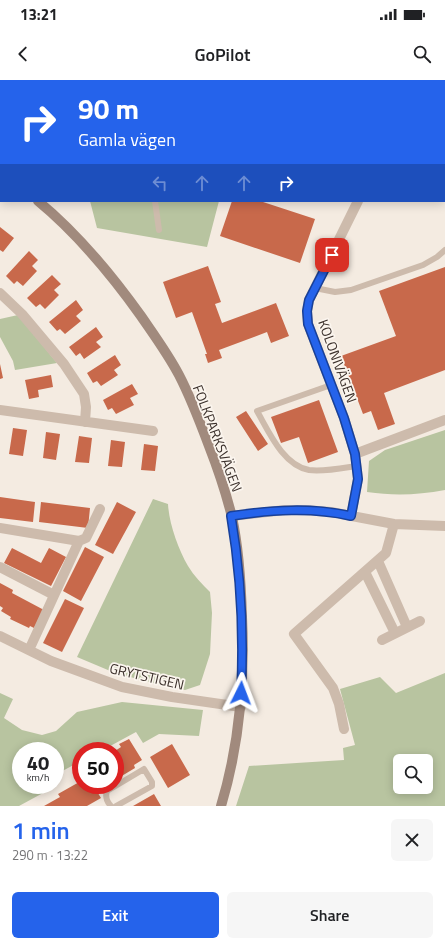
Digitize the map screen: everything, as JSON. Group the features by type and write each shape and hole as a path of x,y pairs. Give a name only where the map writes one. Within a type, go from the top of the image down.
{"main road":[{"name":"FOLKPARKSVÄGEN","path":"39,202 88,249 113,277 153,333 179,375 200,421 218,469 231,516 238,555 243,651 241,707 236,742 221,806"}],"street":[{"name":"KOLONIVÄGEN","path":"351,516 358,479 355,454 308,324 307,311 309,300 358,202"},
{"path":"0,293 22,314 64,364 84,394 86,407 85,422"},
{"path":"0,410 153,430"},
{"path":"355,454 445,420"},
{"path":"0,528 79,541 86,538 100,509"},
{"path":"231,516 285,510 331,512 394,524 445,526"},
{"path":"344,729 339,704 333,688 294,634 386,553 394,524"},
{"path":"29,650 79,541"},
{"path":"378,560 407,627"},
{"path":"0,567 54,595"},
{"path":"365,572 395,633"},
{"path":"382,640 420,621"},
{"name":"GRYTSTIGEN","path":"0,636 51,661 122,687 172,697 241,707"}],"lane":[{"path":"155,202 159,230"},
{"path":"315,288 335,292 351,290 423,265 437,257 445,250"},
{"path":"331,385 257,411 277,447 297,465 309,470 356,466"},
{"path":"108,805 105,796 107,791 144,769 152,782 152,786 116,806"}],"green space":[{"path":"90,202 219,202 207,247 97,228"},
{"path":"18,315 57,363 15,370 13,361 0,337 0,319"},
{"path":"445,430 445,490 406,494 367,492 369,461 385,450"},
{"path":"153,499 168,504 172,527 184,559 193,573 210,592 212,613 210,654 200,685 185,690 115,673 77,657"},
{"path":"445,673 445,806 236,806 249,766 344,760 343,748 355,745 340,689 380,677 396,693"},
{"path":"0,693 13,699 4,718 22,730 42,735 56,731 77,712 122,702 203,710 199,736 159,734 143,743 136,732 118,742 72,742 72,766 64,770 64,742 12,742 12,794 41,794 19,806 0,806"}],"building":[{"path":"232,202 263,202 315,219 300,263 220,236"},
{"path":"0,227 14,238 3,252 0,250"},
{"path":"29,251 38,260 32,266 37,271 23,286 17,281 14,284 6,276"},
{"path":"208,266 221,302 215,304 222,323 276,303 289,336 271,343 267,332 219,350 222,358 208,363 205,354 207,354 192,312 176,318 163,282"},
{"path":"445,267 445,370 384,393 395,424 378,430 371,411 363,414 341,356 396,336 379,291"},
{"path":"52,275 61,284 54,290 59,295 45,309 40,304 36,307 27,298"},
{"path":"76,300 83,310 76,316 81,321 65,334 60,329 57,331 49,322"},
{"path":"96,327 103,337 96,342 101,347 84,359 80,353 76,356 69,347"},
{"path":"115,355 121,365 114,370 118,375 101,386 97,381 93,383 87,373"},
{"path":"0,364 3,378 0,379"},
{"path":"51,375 53,387 38,390 39,397 29,399 25,380"},
{"path":"132,384 138,394 130,398 134,405 116,414 112,408 108,410 103,400"},
{"path":"319,400 338,452 308,463 299,437 281,443 271,417"},
{"path":"246,411 268,444 258,451 236,417"},
{"path":"13,428 27,430 23,456 9,454"},
{"path":"46,432 60,434 56,460 43,458"},
{"path":"79,436 92,438 89,463 75,462"},
{"path":"111,440 125,442 122,467 108,466"},
{"path":"144,444 158,446 155,471 141,470"},
{"path":"0,497 35,502 33,522 0,518"},
{"path":"41,502 90,508 88,528 39,522"},
{"path":"117,502 136,512 113,554 95,545"},
{"path":"85,547 104,557 81,601 63,591"},
{"path":"12,548 41,563 49,548 66,557 51,586 4,563"},
{"path":"0,583 13,590 12,593 44,610 34,628 30,626 29,628 10,619 11,617 1,611 3,608 0,606"},
{"path":"65,599 84,608 62,652 43,643"},
{"path":"129,739 142,760 134,765 135,768 124,775 124,742"},
{"path":"172,744 190,775 168,788 150,757"},
{"path":"72,786 72,794 99,794 101,798 87,806 44,806 60,797 58,794 64,794 64,791"},
{"path":"154,794 161,806 133,806"}],"route":[{"path":"241,693 243,651 241,594 238,555 231,516 285,510 331,512 351,516 358,479 355,454 344,418 308,324 307,311 309,300 332,255"}]}
